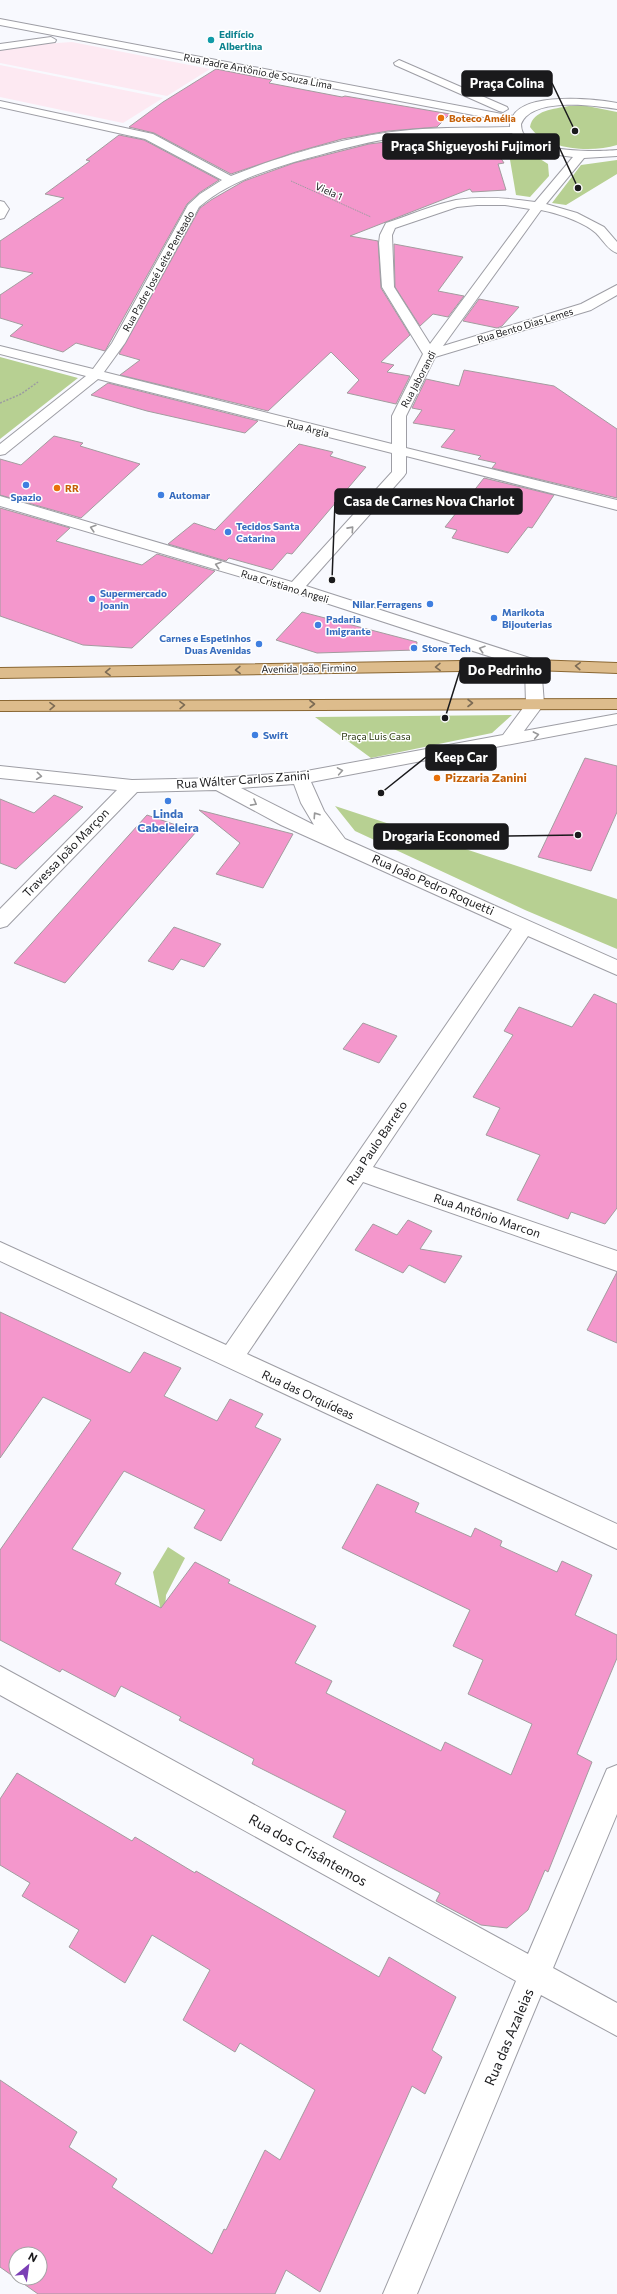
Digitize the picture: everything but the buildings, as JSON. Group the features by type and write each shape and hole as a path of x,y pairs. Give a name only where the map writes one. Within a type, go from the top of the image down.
{"main road":[{"name":"Avenida João Firmino","path":"0,673 533,665 617,668"},
{"path":"0,706 617,704"}],"street":[{"name":"Rua Padre Antônio de Souza Lima","path":"0,22 517,122"},
{"path":"20,26 23,42"},
{"path":"0,47 23,42 78,37"},
{"path":"399,63 517,122 521,137 531,143 551,150 580,154 617,153"},
{"path":"517,122 540,106 556,102 591,102 617,106"},
{"path":"0,104 150,136 229,179"},
{"name":"Rua Padre José Leite Penteado","path":"0,451 96,374 118,343 194,205 210,190 229,179 262,168 387,136 517,122"},
{"name":"Rua Jaborandi","path":"295,588 319,564 399,473 399,416 430,354 538,206 580,154"},
{"path":"430,354 388,288 385,243 386,235 390,226 440,208 477,201 538,206 555,209 589,223 600,230 617,248"},
{"name":"Rua Bento Dias Lemes","path":"430,354 586,306 611,294 617,289"},
{"name":"Rua Argia","path":"0,350 400,452 617,505"},
{"name":"Rua Cristiano Angeli","path":"0,500 295,588 533,665"},
{"path":"508,740 535,704 533,665"},
{"name":"Rua Wálter Carlos Zanini","path":"0,772 132,786 220,784 301,778 617,719"},
{"name":"Rua Joâo Pedro Roquetti","path":"301,778 311,807 324,827 342,844"},
{"name":"Rua Joâo Pedro Roquetti","path":"220,784 288,821 464,898 524,927 617,968"},
{"name":"Travessa João Marçon","path":"0,921 132,786"},
{"name":"Rua Paulo Barreto","path":"230,1359 524,927"},
{"name":"Rua Antônio Marcon","path":"358,1171 617,1261"},
{"name":"Rua das Orquídeas","path":"0,1251 230,1359 617,1537"},
{"name":"Rua dos Crisântemos","path":"0,1680 617,2020"},
{"name":"Rua das Azaleias","path":"400,2294 617,1779"}],"path":[{"name":"Viela 1","path":"262,168 390,226"},
{"path":"0,403 21,394 40,380"}],"shaded area":[{"path":"72,42 210,69 167,96 0,63 0,50 27,45"},
{"path":"0,65 163,98 123,123 0,97"}],"green space":[{"path":"569,106 587,106 617,112 617,145 595,149 570,148 547,141 537,135 530,127 535,117 545,111"},
{"path":"507,142 518,145 548,164 549,176 530,197 516,195"},
{"path":"617,160 617,174 566,205 552,203 581,165"},
{"path":"0,357 78,378 0,439"},
{"name":"Praça Luis Casa","path":"512,715 492,733 371,758 315,717"},
{"path":"335,806 617,899 617,949 525,910 355,831"},
{"path":"168,1547 185,1558 166,1595 164,1626 153,1572"}],"place":[{"name":"Edifício Albertina","path":"211,40"},
{"name":"Boteco Amélia","path":"441,118"},
{"name":"Praça Colina","path":"575,131"},
{"name":"Praça Shigueyoshi Fujimori","path":"578,188"},
{"name":"Spazio","path":"26,485"},
{"name":"RR","path":"57,488"},
{"name":"Automar","path":"161,495"},
{"name":"Tecidos Santa Catarina","path":"228,532"},
{"name":"Casa de Carnes Nova Charlot","path":"332,580"},
{"name":"Supermercado Joanin","path":"92,599"},
{"name":"Nilar Ferragens","path":"430,604"},
{"name":"Marikota Bijouterias","path":"494,618"},
{"name":"Padaria Imigrante","path":"318,625"},
{"name":"Carnes e Espetinhos Duas Avenidas","path":"259,644"},
{"name":"Store Tech","path":"414,648"},
{"name":"Do Pedrinho","path":"445,718"},
{"name":"Swift","path":"255,735"},
{"name":"Pizzaria Zanini","path":"437,778"},
{"name":"Keep Car","path":"381,793"},
{"name":"Linda Cabeleleira","path":"168,801"},
{"name":"Drogaria Economed","path":"578,835"}]}
